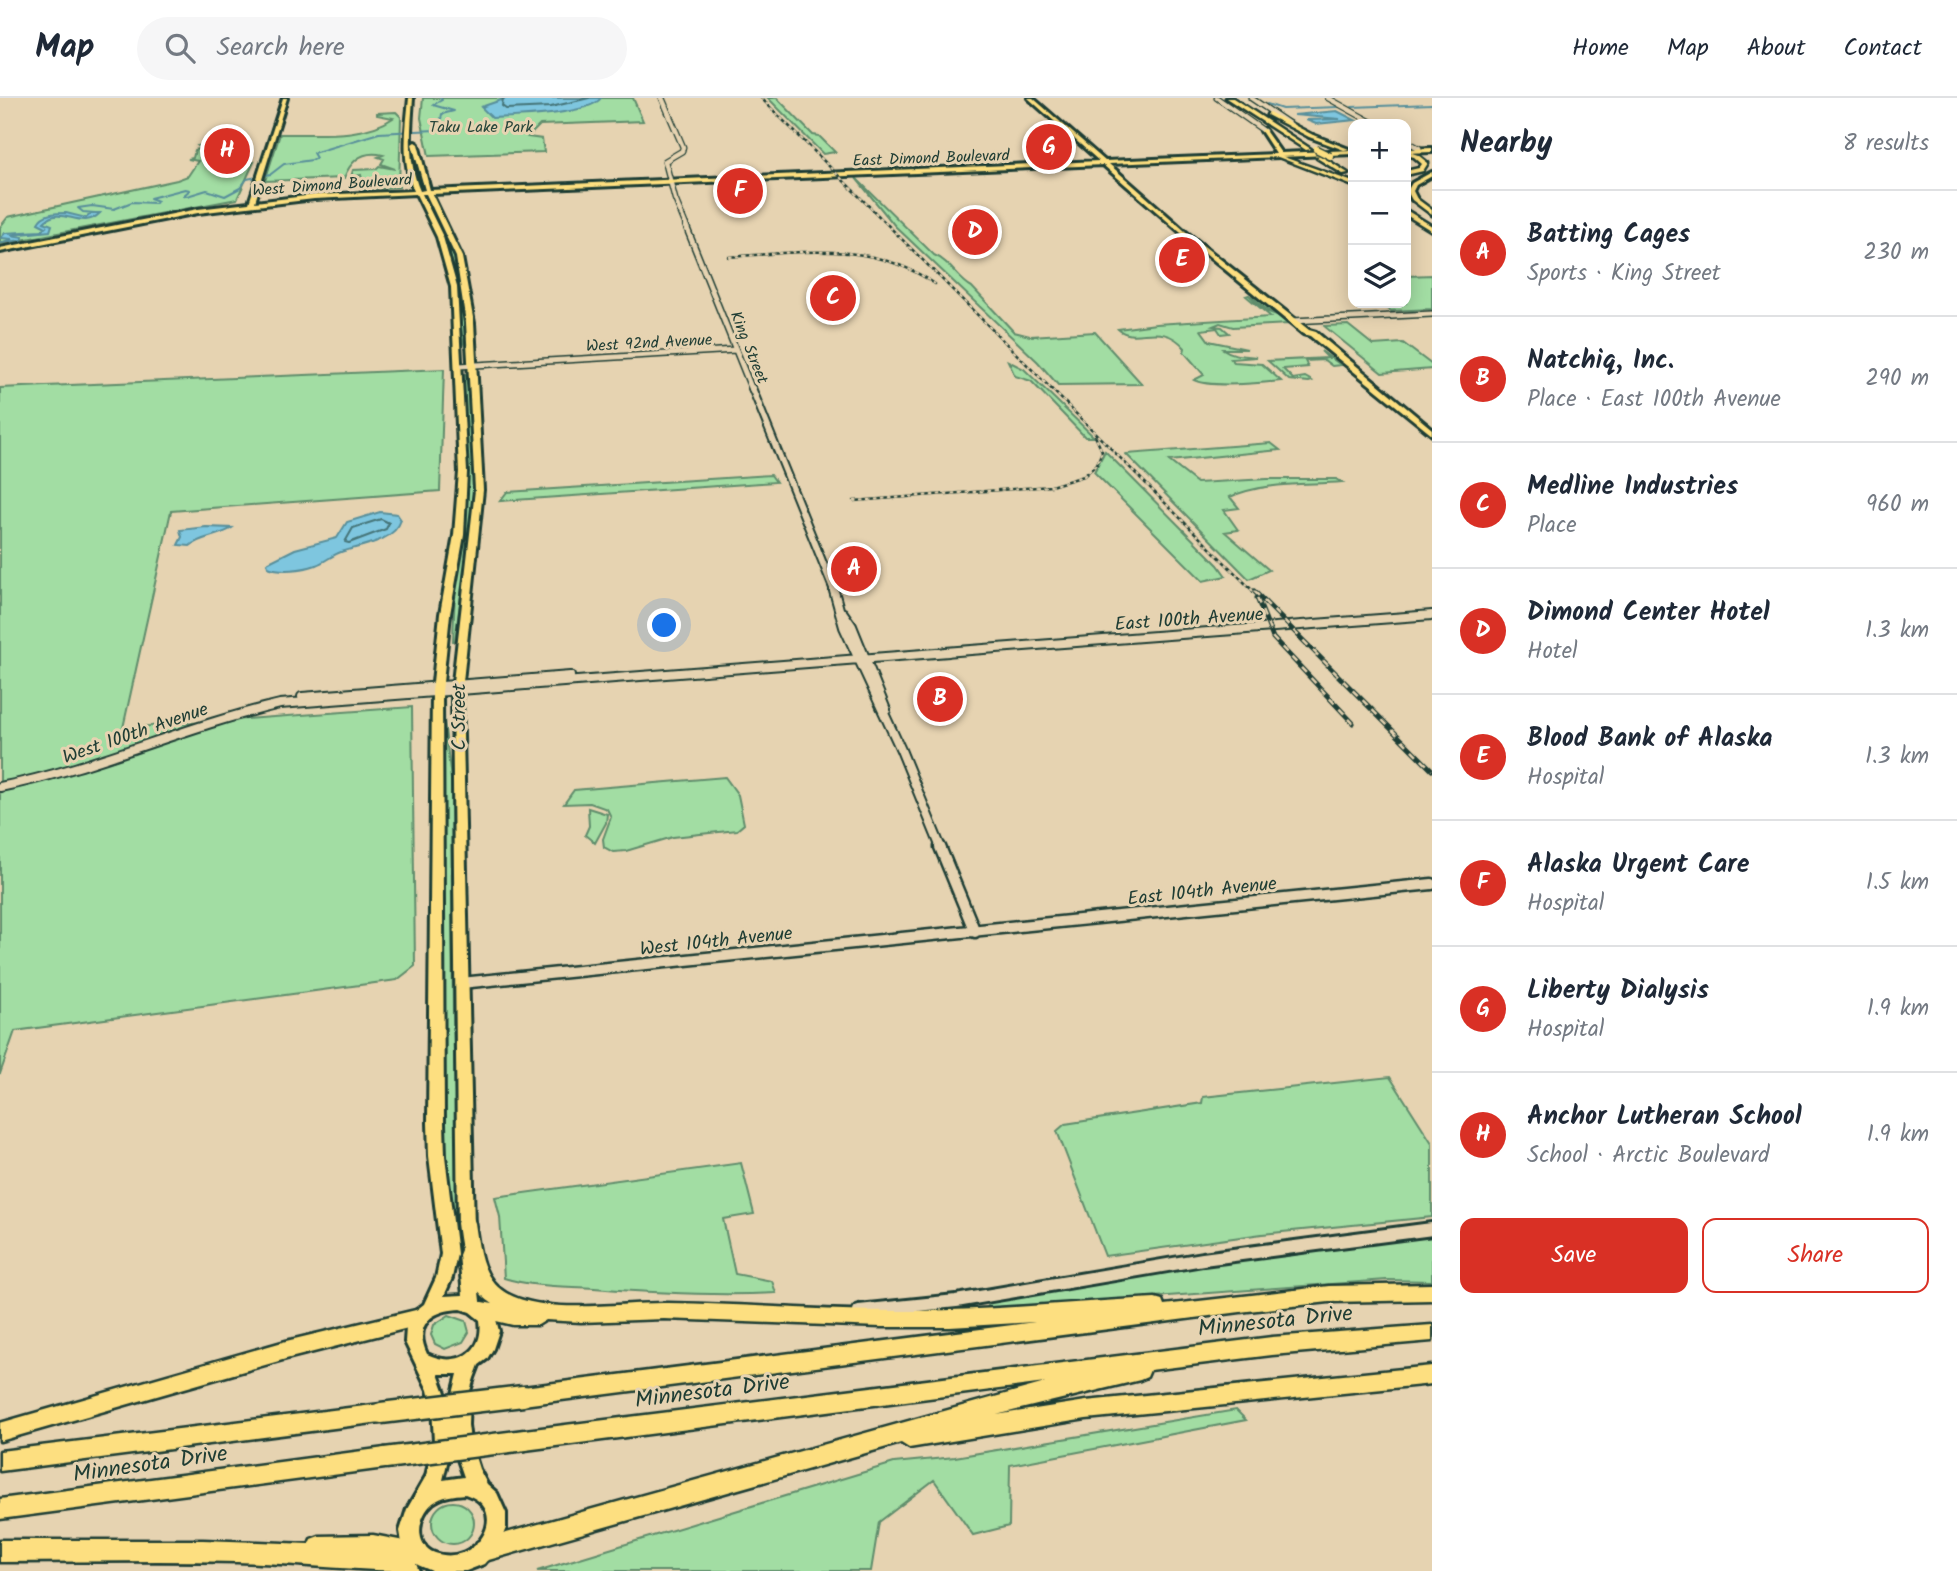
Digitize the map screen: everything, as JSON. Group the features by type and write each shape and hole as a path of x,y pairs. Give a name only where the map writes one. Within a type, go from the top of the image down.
{"highway":[{"path":"1228,98 1265,131"},
{"path":"1228,98 1319,153 1348,167"},
{"path":"1241,98 1348,174"},
{"path":"1241,98 1311,136"},
{"path":"1411,154 1426,164 1421,170 1411,172"},
{"path":"1278,155 1348,182"},
{"path":"1414,199 1432,212"},
{"path":"1411,207 1432,221"},
{"path":"1411,216 1432,229"},
{"path":"466,1223 475,1270 480,1281 492,1293 512,1304 535,1310 665,1311 882,1320 1248,1303"},
{"name":"Minnesota Drive","path":"0,1461 1248,1303 1329,1294 1432,1292"},
{"path":"477,1307 513,1317 536,1318 588,1312"},
{"path":"0,1432 425,1313"},
{"name":"Minnesota Drive","path":"0,1509 1272,1346 1432,1333"},
{"path":"480,1559 930,1423 1036,1394 1272,1346"},
{"path":"818,1458 924,1435 1074,1411 1432,1375"},
{"path":"0,1551 244,1552 418,1563"}],"main road":[{"path":"254,198 285,98"},
{"name":"C Street","path":"411,98 412,127"},
{"name":"C Street","path":"418,98 408,163 449,265 456,304 463,472 461,517 437,689 436,1123 437,1156 449,1241 444,1278 412,1339 414,1350 433,1383 443,1415 444,1434 443,1457 426,1496 412,1518 410,1531 418,1563"},
{"path":"1030,98 1299,323"},
{"path":"1265,131 1278,155"},
{"name":"C Street","path":"411,136 427,188 449,231 466,284 473,363 479,500 457,687 461,983 467,1267 477,1307 488,1317 491,1336 487,1345 472,1361 461,1385 458,1418 465,1461 479,1488 488,1495 497,1516 493,1539 480,1559"},
{"path":"1074,136 1096,149 1142,196 1299,323 1314,331 1313,334 1432,433"},
{"path":"1311,136 1348,150"},
{"path":"1421,149 1432,157"},
{"path":"1411,150 1432,149"},
{"path":"1319,153 1348,151"},
{"name":"East Dimond Boulevard","path":"890,171 1319,153"},
{"name":"East Dimond Boulevard","path":"670,180 1278,155"},
{"path":"1177,161 1217,157"},
{"path":"396,190 408,186 408,163"},
{"path":"1414,199 1410,191 1412,186 1432,174"},
{"name":"West Dimond Boulevard","path":"254,198 418,192 427,188 670,180"},
{"name":"West Dimond Boulevard","path":"427,188 443,191 670,180"},
{"path":"443,191 436,195 449,221 449,231"},
{"name":"West Dimond Boulevard","path":"0,248 254,198 336,192 418,192"},
{"path":"1142,196 1162,207"},
{"path":"425,1313 451,1301 477,1307"},
{"path":"421,1359 439,1368 450,1368 472,1361"},
{"path":"426,1496 452,1484 479,1488"},
{"path":"418,1563 453,1567 480,1559"}],"street":[{"path":"662,98 683,147 682,151 665,160 670,180"},
{"path":"1217,98 1265,131"},
{"path":"1251,98 1311,136"},
{"path":"1328,98 1366,119"},
{"path":"1411,144 1421,149"},
{"name":"King Street","path":"670,180 843,613 843,624 861,659 975,932"},
{"path":"1299,323 1432,316"},
{"name":"West 92nd Avenue","path":"459,364 736,349"},
{"name":"East 100th Avenue","path":"861,659 1432,615"},
{"name":"West 100th Avenue","path":"457,687 550,684 861,659"},
{"path":"550,684 556,680 585,676"},
{"name":"West 100th Avenue","path":"0,787 84,767 221,720 280,704 585,676 623,677"},
{"name":"East 104th Avenue","path":"975,932 1432,884"},
{"name":"West 104th Avenue","path":"461,983 975,932"},
{"path":"765,1316 910,1307 1203,1259 1432,1229"}],"green space":[{"name":"Taku Lake Park","path":"423,98 633,98 643,121 540,125 528,137 542,139 544,152 429,156 421,118"},
{"path":"768,98 777,98 813,135 819,136 835,152 823,154"},
{"path":"396,112 401,117 399,187 364,189 361,175 351,177 353,170 376,169 379,166 395,169 381,164 384,159 378,157 383,155 376,154 364,155 354,161 344,178 265,181 280,134 353,132 381,125 393,118 377,113"},
{"path":"244,136 235,142 200,152 209,157 240,154 229,158 237,163 225,168 254,162 237,199 0,244 0,227 8,217 177,180 188,176 198,161 188,159 193,158 195,150 201,148 198,146 234,141"},
{"path":"856,178 934,255 972,287 1014,332 1030,336 1095,332 1142,384 1058,385 1038,362 895,226"},
{"path":"433,216 443,228 457,261 464,300 468,353 461,331 454,270"},
{"path":"1432,275 1432,309 1391,311 1386,308 1411,308 1411,276"},
{"path":"1249,295 1265,311 1280,316 1267,310 1251,296 1261,299 1295,328 1288,324 1233,327 1220,323 1213,326 1222,327 1229,333 1221,334 1217,328 1201,330 1209,341 1247,349 1223,349 1227,352 1256,357 1231,359 1234,362 1262,364 1281,381 1212,384 1194,380 1204,375 1176,340 1158,333 1132,335 1118,329 1271,317 1246,296"},
{"path":"1348,325 1373,345 1403,343 1432,365 1432,369 1382,373 1324,326"},
{"path":"1321,351 1341,365 1332,366 1324,360 1305,361 1308,367 1283,369 1293,379 1305,377 1312,381 1309,382 1289,380 1268,361 1328,358"},
{"path":"1008,361 1024,369 1094,437 1085,437 1031,381 1015,376"},
{"path":"444,369 440,491 171,511 123,728 412,707 415,966 397,980 15,1031 0,1074 0,388"},
{"path":"463,374 471,403 474,497 453,641 455,588 465,527 468,471"},
{"path":"1271,443 1280,450 1169,461 1197,483 1267,479 1336,479 1342,482 1270,486 1230,497 1239,508 1224,510 1238,530 1225,532 1269,570 1249,579 1126,454"},
{"path":"1105,451 1226,576 1203,581 1094,472"},
{"path":"771,475 776,482 500,501 507,492"},
{"path":"443,713 451,779 453,1018 459,1238 455,1238 442,1142"},
{"path":"725,777 738,795 744,824 737,830 673,837 626,851 613,852 604,847 603,839 611,817 607,809 590,803 564,804 574,790"},
{"path":"588,808 607,814 606,823 595,843 585,835 589,826"},
{"path":"1390,1077 1432,1143 1432,1217 1262,1234 1105,1256 1057,1131 1065,1124 1202,1103 1203,1097"},
{"path":"741,1163 754,1214 723,1219 735,1274 772,1281 776,1293 639,1291 537,1285 504,1278 500,1217 495,1197"},
{"path":"1432,1234 1432,1281 1387,1280 1003,1308 989,1308 987,1301 1203,1265"},
{"path":"449,1315 466,1321 469,1332 463,1342 445,1349 435,1344 431,1335 434,1325"},
{"path":"1236,1410 1246,1420 1010,1465 1009,1526 973,1535 934,1480 879,1522 871,1571 537,1571 894,1463 955,1457"},
{"path":"453,1502 468,1508 474,1523 468,1538 453,1544 438,1538 432,1523 438,1508"}],"water":[{"path":"507,98 601,98 594,104 567,112 533,116 492,118 481,107"},
{"path":"1337,111 1353,119 1316,124 1306,120 1340,119 1294,115"},
{"path":"66,213 86,218 92,213 100,213 86,220 64,216 51,217 44,222 52,225 50,231 11,235 23,237 22,240 0,243 12,239 1,238 5,233 41,231 46,227 38,223 43,217"},
{"path":"380,512 397,514 401,520 384,538 341,552 311,567 285,570 268,567 267,563 295,549 337,538 347,522"},
{"path":"232,528 190,546 178,545 182,537 180,530"}],"waterway":[{"path":"95,213 83,212 78,208 92,206 114,209 132,202 155,203 158,201 150,198 185,189 190,190 184,195 187,196 207,190 225,196 240,188 247,179 271,174 284,164 312,160 316,158 313,153 379,133 435,130 440,125 442,114 454,111 433,105 442,100 440,98"},
{"path":"1267,104 1282,109 1339,107"},
{"path":"1352,107 1432,104"}],"railway":[{"path":"761,98 1255,593"},
{"path":"729,257 810,252 861,255 911,270 935,284"},
{"path":"854,501 1051,486 1084,476 1097,464 1102,451 1095,436"},
{"path":"1254,591 1432,770"},
{"path":"1257,598 1273,638 1353,723"}],"place":[{"name":"Liberty Dialysis","path":"1049,147"},
{"name":"Anchor Lutheran School","path":"227,151"},
{"name":"Alaska Urgent Care","path":"740,191"},
{"name":"Dimond Center Hotel","path":"975,232"},
{"name":"Blood Bank of Alaska","path":"1182,260"},
{"name":"Medline Industries","path":"833,298"},
{"name":"Batting Cages","path":"854,569"},
{"name":"Natchiq, Inc.","path":"940,699"}]}
